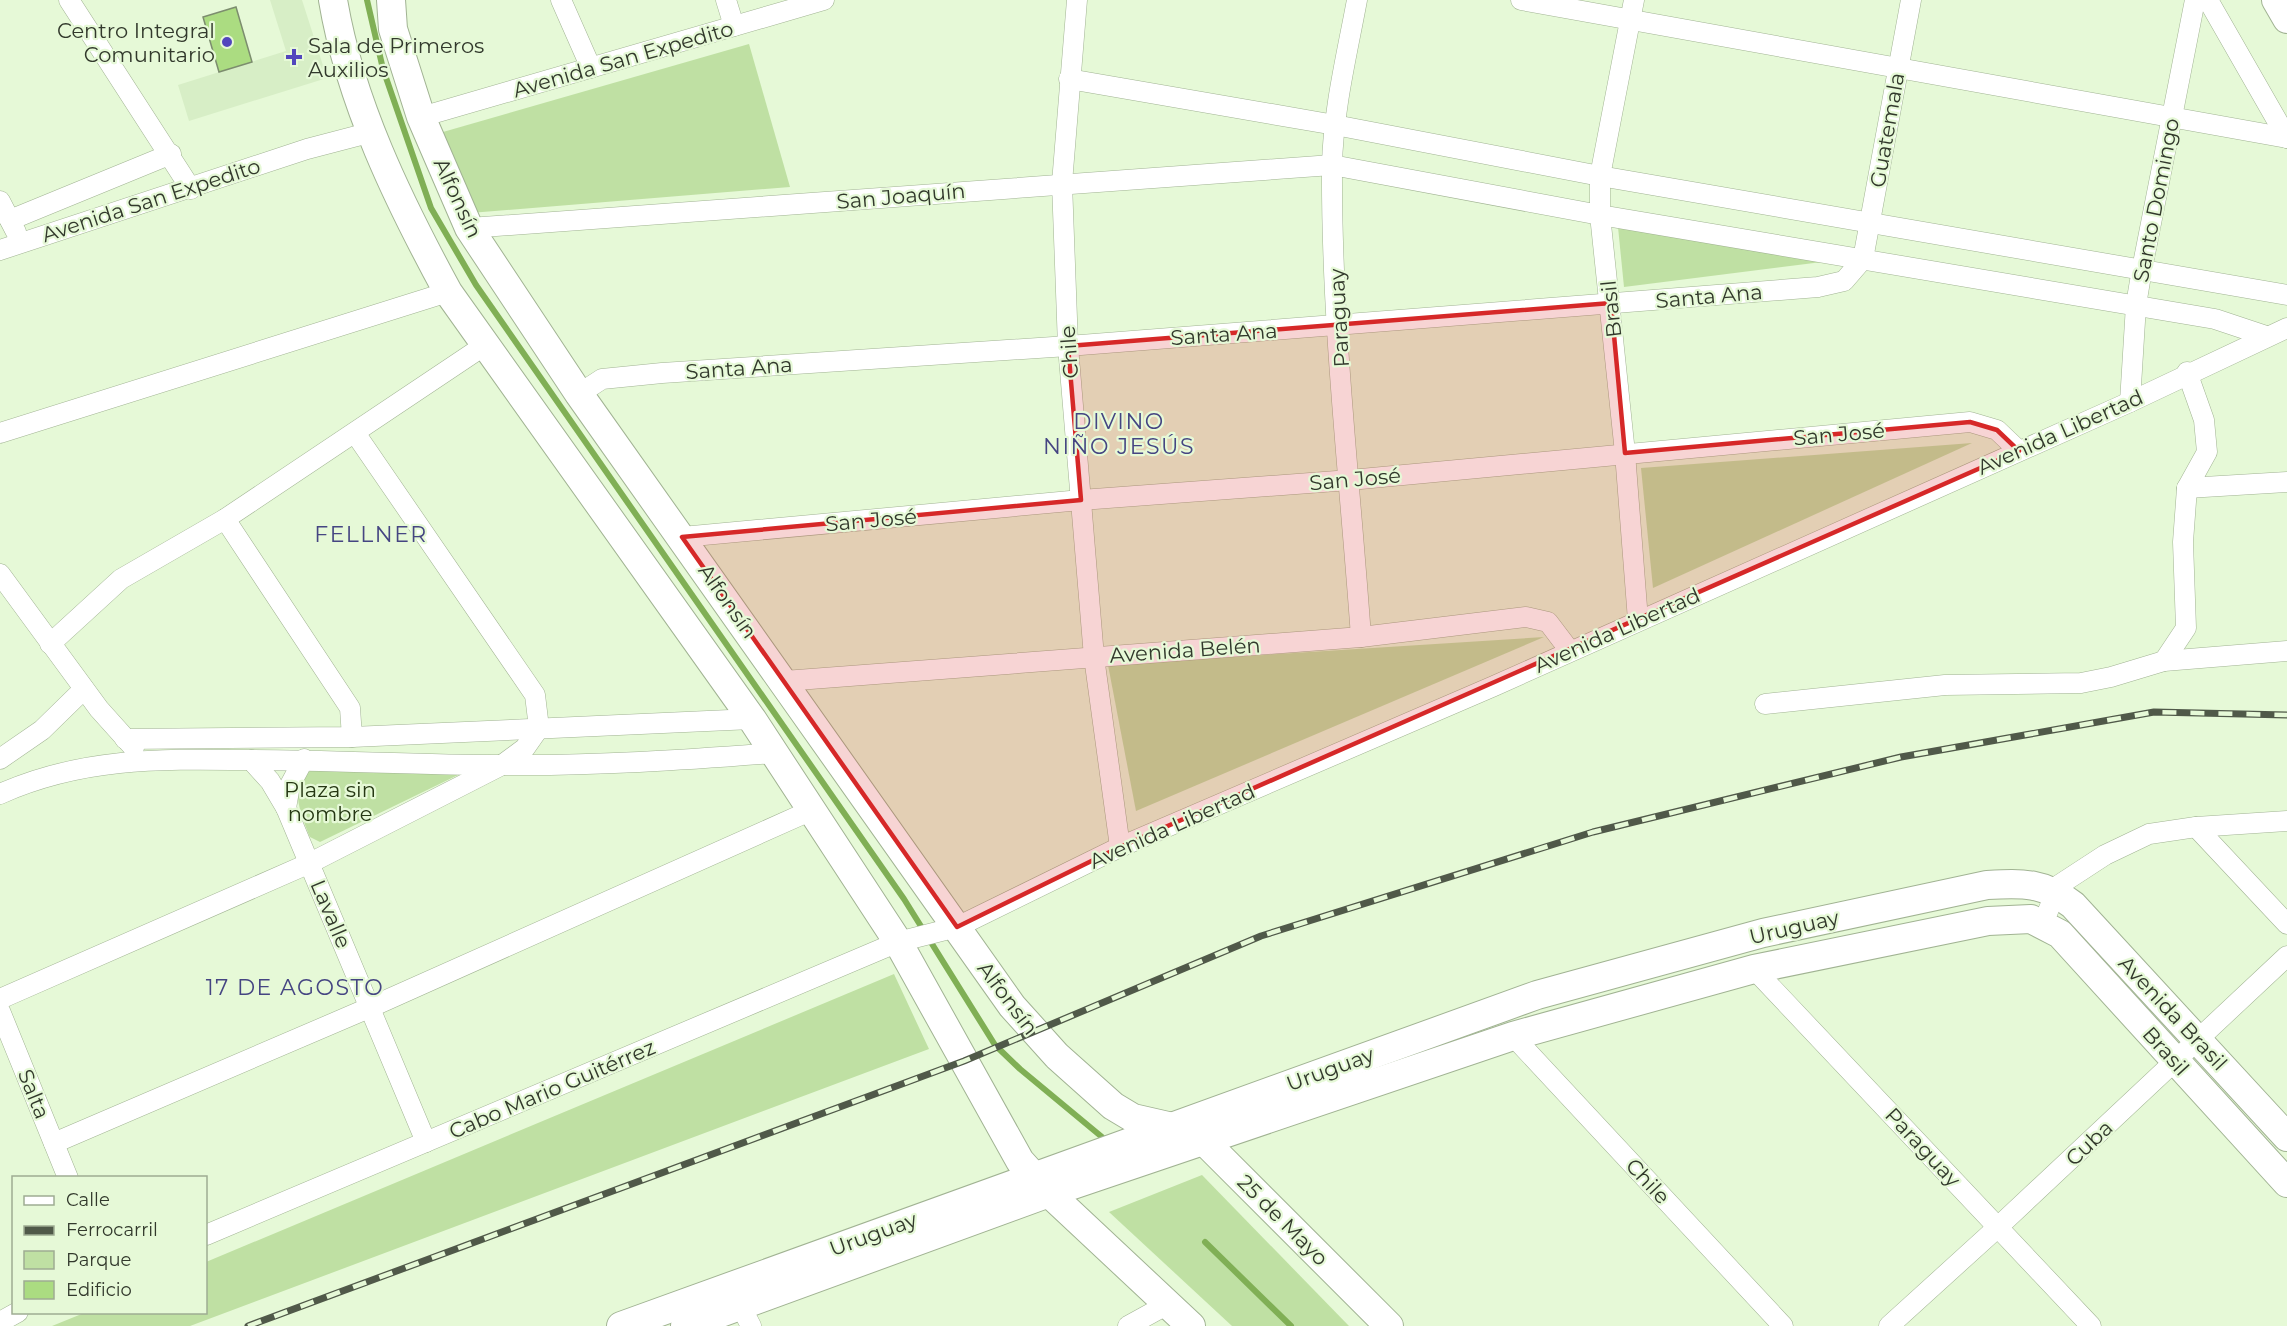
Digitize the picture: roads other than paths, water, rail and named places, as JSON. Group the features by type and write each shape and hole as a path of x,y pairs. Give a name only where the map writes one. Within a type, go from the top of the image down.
{"street":[{"path":"70,0 171,154 191,189"},
{"path":"333,0 341,48 372,132 413,227 448,292 752,719 812,810 907,940 1005,1138 1041,1185 1191,1326"},
{"name":"Alfonsín","path":"391,0 393,29 421,117 469,228 579,394 784,681 951,929 1012,1006 1057,1056 1113,1106 1133,1118 1168,1126"},
{"path":"561,0 591,68"},
{"path":"726,0 734,26"},
{"name":"Avenida San Expedito","path":"421,117 824,0"},
{"name":"Chile","path":"1077,0 1062,183 1068,346 1094,657 1120,847"},
{"name":"Paraguay","path":"1356,0 1335,125 1332,165 1338,325 1361,637"},
{"path":"1521,0 2287,138"},
{"name":"Brasil","path":"1634,0 1600,176 1600,215 1611,303 1638,620"},
{"name":"Guatemala","path":"1863,259 1911,0"},
{"name":"Santo Domingo","path":"2130,402 2136,305 2195,0"},
{"path":"2208,0 2287,138"},
{"path":"2276,0 2287,19"},
{"path":"1069,79 1335,125 1600,176 1871,221 2287,295"},
{"name":"Avenida San Expedito","path":"0,250 307,149 372,132"},
{"path":"10,220 171,154"},
{"name":"San Joaquín","path":"469,228 645,217 1062,183 1332,165 1600,215 2215,319 2266,336"},
{"path":"0,201 21,243"},
{"name":"Santa Ana","path":"579,394 602,379 662,373 1068,346 1818,287 1844,281 1863,259"},
{"path":"0,433 448,292"},
{"name":"Avenida Libertad","path":"907,940 951,929 1120,847 1570,651 2130,402 2187,372 2287,328"},
{"path":"50,644 121,579 225,519 485,345"},
{"path":"2164,661 2186,628 2183,542 2187,488 2207,452 2204,420 2187,372"},
{"name":"San José","path":"682,537 1081,500 1350,480 1970,422 1997,430 2019,451"},
{"path":"0,999 310,863 502,765 525,748 539,728 535,695 355,433"},
{"path":"2187,488 2287,482"},
{"path":"225,519 350,708 352,737"},
{"path":"0,574 84,689 124,739 147,760"},
{"name":"Avenida Belén","path":"784,681 1361,637 1526,617 1548,622 1570,651"},
{"path":"1765,704 1946,686 2081,683 2164,661 2287,651"},
{"path":"0,759 42,730 84,689"},
{"path":"124,739 352,737 752,719"},
{"path":"0,794 33,780 66,770 147,760 304,759 502,765 615,764 774,753"},
{"path":"286,808 290,785 304,759"},
{"name":"Lavalle","path":"251,760 270,781 286,808 426,1142"},
{"path":"54,1143 371,1007 812,810"},
{"path":"2043,923 2059,885 2104,855 2149,834 2196,827 2287,821"},
{"path":"2196,827 2287,924"},
{"name":"Uruguay","path":"685,1326 746,1316 1168,1126 1537,995 1751,936 1987,885 2025,883 2056,892"},
{"name":"Avenida Brasil","path":"2056,892 2073,905 2287,1137"},
{"name":"Uruguay","path":"621,1326 1041,1185 1205,1142 1513,1036 1755,969 1988,921 2031,919 2043,923"},
{"name":"Brasil","path":"2043,923 2060,934 2287,1183"},
{"name":"Cabo Mario Guitérrez","path":"207,1235 907,940"},
{"name":"Cuba","path":"1888,1326 2176,1062 2287,956"},
{"name":"Paraguay","path":"1755,969 2091,1326"},
{"name":"Salta","path":"0,1011 67,1176"},
{"name":"Chile","path":"1513,1036 1783,1326"},
{"name":"25 de Mayo","path":"1168,1126 1205,1142 1389,1326"},
{"path":"1128,1326 1168,1304"},
{"path":"0,1322 14,1314"}],"waterway":[{"path":"367,0 383,69 431,208 476,285 904,899 995,1045 1020,1069 1102,1137"},
{"path":"1205,1242 1291,1326"}],"railway":[{"path":"248,1326 964,1061 1261,936 1593,832 1901,757 2154,712 2287,715"}],"place":[{"name":"Centro Integral Comunitario","path":"227,42"},
{"name":"Sala de Primeros Auxilios","path":"294,57"}],"district":[{"name":"DIVINO NIÑO JESÚS","path":"1119,434"},
{"name":"FELLNER","path":"371,534"},
{"name":"17 DE AGOSTO","path":"295,987"}],"park label":[{"name":"Plaza sin nombre","path":"330,801"}]}
